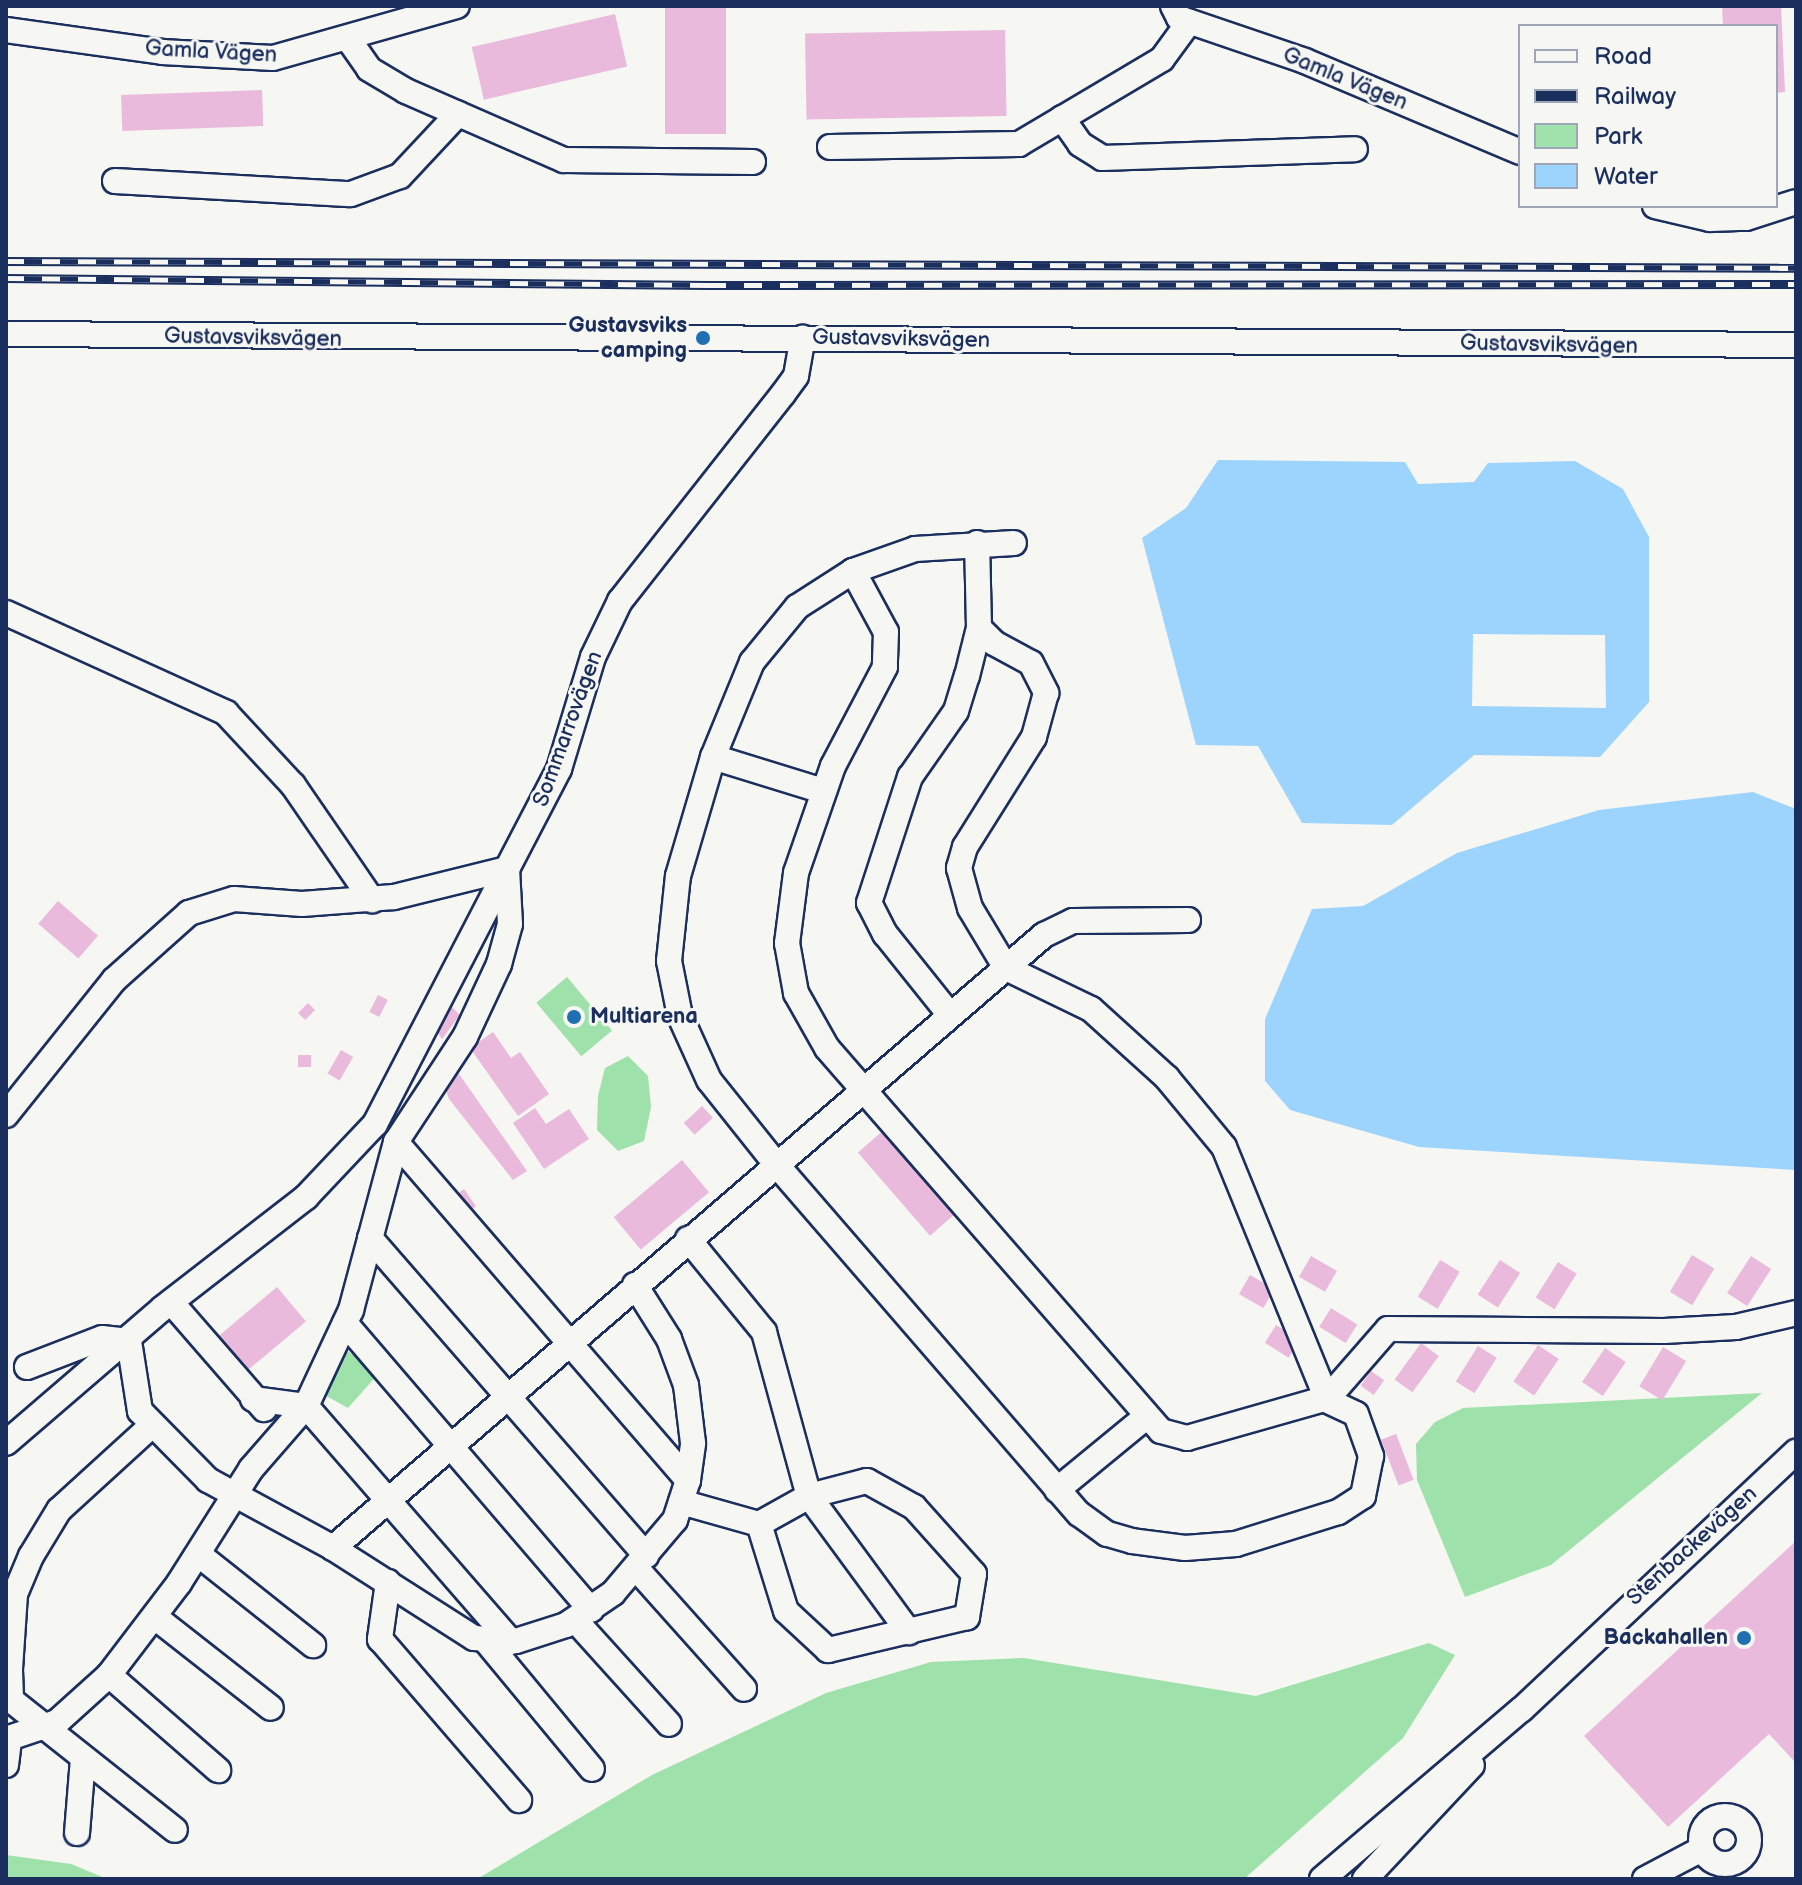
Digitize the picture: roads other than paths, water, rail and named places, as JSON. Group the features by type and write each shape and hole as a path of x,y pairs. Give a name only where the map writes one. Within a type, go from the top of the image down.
{"street":[{"name":"Gamla Vägen","path":"6,30 235,58 273,58 349,40 453,7"},
{"name":"Gamla Vägen","path":"1181,14 1305,61 1518,151"},
{"path":"830,147 1019,144 1162,59 1181,14"},
{"path":"349,40 369,69 458,114 564,160 753,162"},
{"path":"115,181 351,194 400,176 458,114"},
{"path":"1062,118 1080,144 1102,158 1355,149"},
{"path":"1663,208 1710,219 1746,218 1777,208"},
{"name":"Gustavsviksvägen","path":"6,334 1796,345"},
{"name":"Sommarrovägen","path":"6,1443 171,1302 338,1166 393,1101 415,1043 559,769 593,657 620,601 796,376 803,338"},
{"path":"950,1015 885,934 869,903 910,777 956,711 979,628 977,543"},
{"path":"979,628 994,643 1031,663 1046,693 1034,737 965,847 959,868 970,908 1006,968 1091,1009 1167,1078 1224,1147 1327,1399 1356,1414 1371,1456 1363,1496 1338,1512 1236,1544 1185,1548 1107,1534 1057,1490 776,1164 690,1045 669,961 678,876 713,757 752,662 797,607 853,571 915,549 1014,543"},
{"path":"853,571 878,610 888,650 885,667 823,791 796,873 788,968 806,1020 863,1090 1161,1431 1187,1438 1327,1399 1388,1329 1664,1331 1736,1327 1796,1313"},
{"path":"6,613 226,713 293,785 372,900"},
{"path":"713,757 823,791"},
{"path":"6,1115 106,989 189,913 234,899 372,900 507,869 510,924 499,964 476,1018 445,1060 396,1142 345,1323 306,1406 292,1426 251,1469 238,1496 155,1617 109,1675 45,1728 8,1739 6,1765"},
{"path":"333,1548 1006,968 1073,921 1188,920"},
{"path":"415,1043 445,1060"},
{"path":"396,1142 568,1345 684,1491 759,1524 786,1611 828,1650 967,1617 974,1574 914,1507 867,1481 809,1496 759,1524"},
{"path":"370,1238 509,1395 744,1689"},
{"path":"688,1239 764,1332 809,1496 909,1632"},
{"path":"27,1367 102,1338 129,1341 134,1393 150,1427 208,1480 333,1548 442,1620 486,1641 511,1642 583,1615 641,1562 684,1491 693,1443 686,1385 669,1339 635,1285"},
{"path":"171,1302 253,1399 292,1426"},
{"path":"345,1323 450,1446 669,1724"},
{"path":"253,1399 306,1406 391,1496 511,1642"},
{"path":"1057,1490 1146,1417"},
{"path":"150,1427 59,1510 15,1594 8,1629 11,1700 175,1830"},
{"name":"Stenbackevägen","path":"1322,1879 1522,1709 1796,1452"},
{"path":"198,1554 313,1645"},
{"path":"388,1582 380,1639 519,1800"},
{"path":"155,1617 271,1708"},
{"path":"486,1641 592,1769"},
{"path":"109,1675 218,1770"},
{"name":"Stenbackevägen","path":"1365,1879 1522,1709"},
{"path":"77,1833 83,1759"},
{"path":"1645,1879 1702,1849"}],"water":[{"path":"1218,460 1405,462 1418,484 1474,482 1488,463 1575,461 1623,489 1649,537 1649,702 1600,757 1474,755 1392,825 1302,823 1258,746 1196,745 1142,538 1186,508","holes":["1473,634 1605,635 1606,708 1472,706"]},
{"path":"1753,792 1796,809 1796,1170 1419,1147 1290,1110 1265,1081 1265,1019 1312,909 1363,906 1457,853 1599,810"}],"railway":[{"path":"6,261 1796,268"},
{"path":"6,278 708,285 1796,284"}],"place":[{"name":"Gustavsviks camping","path":"703,338"},
{"name":"Multiarena","path":"574,1017"},
{"name":"Backahallen","path":"1744,1638"}]}
